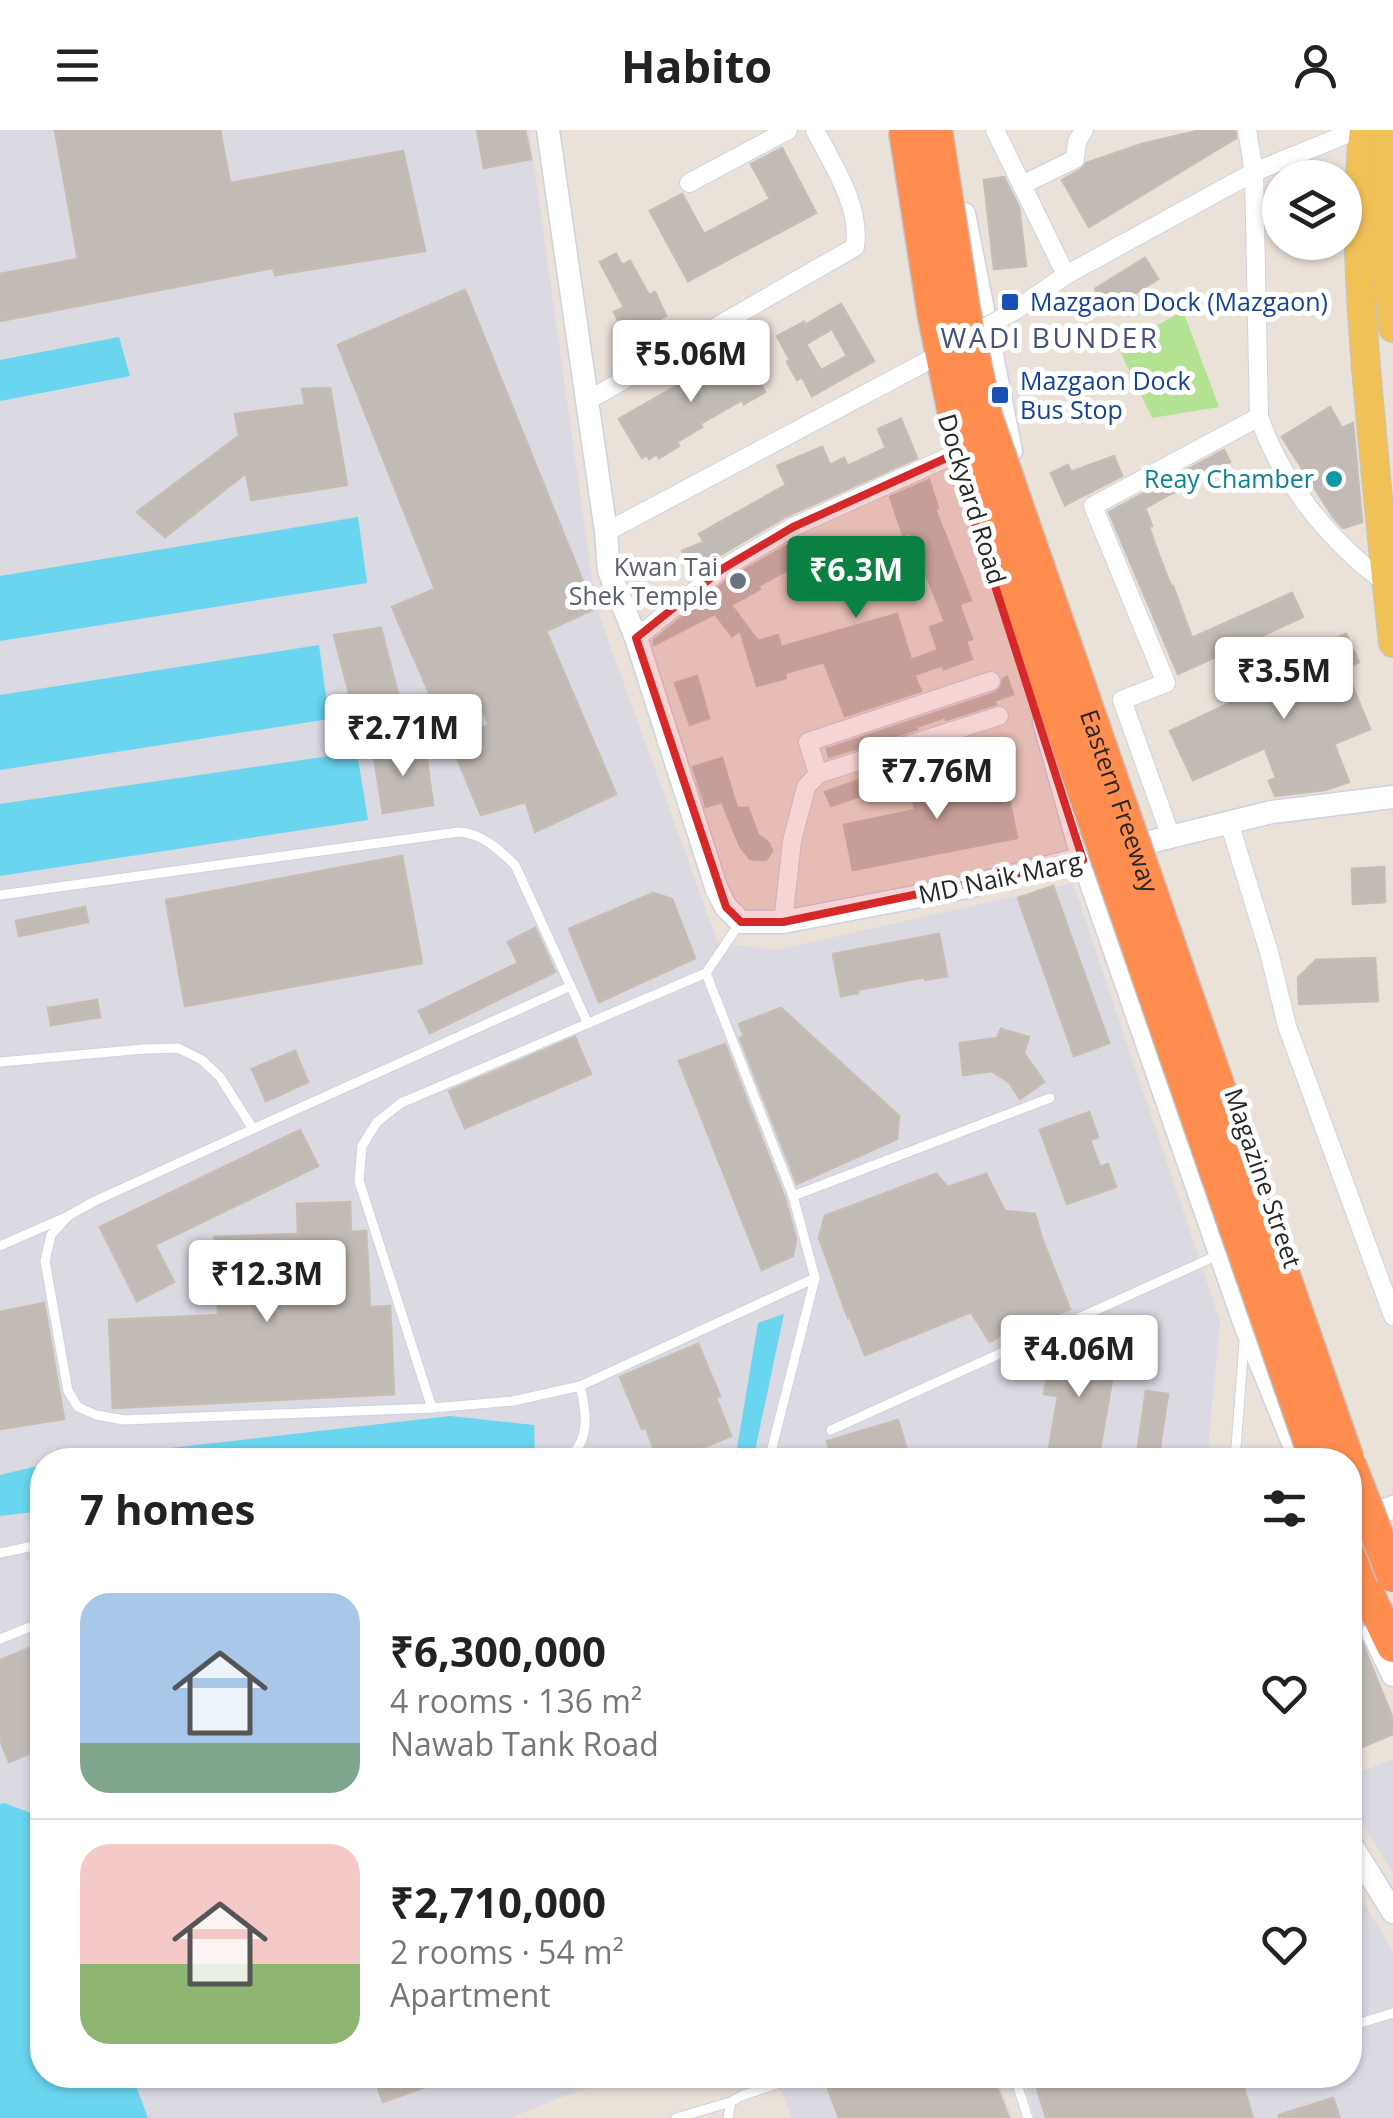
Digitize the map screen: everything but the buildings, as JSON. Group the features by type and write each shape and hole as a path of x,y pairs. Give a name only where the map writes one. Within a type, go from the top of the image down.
{"highway":[{"name":"Eastern Freeway","path":"936,130 964,310 986,416 1344,1448"},
{"name":"Eastern Freeway","path":"895,131 956,423 1312,1448"},
{"name":"Eastern Freeway","path":"1362,1496 1393,1576"},
{"path":"1362,1580 1393,1646"}],"main road":[{"path":"1360,130 1361,296 1393,643"},
{"path":"1390,130 1382,212 1393,328"}],"street":[{"path":"548,130 609,571 636,638 717,890 741,922"},
{"path":"689,183 788,130"},
{"path":"587,402 855,247 858,231 854,210 814,130"},
{"name":"Dockyard Road","path":"952,130 964,214 1010,450 1146,844"},
{"path":"995,130 1066,275"},
{"path":"1022,185 1074,159 1084,130"},
{"path":"1248,130 1254,172 1259,416 1270,448 1331,536 1357,562 1390,584"},
{"path":"606,532 1014,312 1066,275 1254,172 1360,130"},
{"path":"895,131 964,214"},
{"name":"Dockyard Road","path":"895,131 926,359 954,455 1034,686 1084,860"},
{"path":"926,359 986,323"},
{"path":"1171,837 1122,700 1166,683 1093,506 1259,416"},
{"path":"636,638 722,570 793,527 954,455"},
{"path":"818,774 808,742 991,681"},
{"path":"783,922 792,841 806,787 818,774 999,716"},
{"name":"MD Naik Marg","path":"741,922 783,922 967,887 1272,812 1393,798"},
{"path":"1229,822 1287,1026 1393,1316"},
{"name":"Magazine Street","path":"1146,844 1330,1378 1360,1448"},
{"path":"1084,860 1245,1326 1295,1448"},
{"name":"Magazine Street","path":"1362,1452 1387,1510 1393,1543"},
{"path":"1362,1520 1387,1510"},
{"path":"1362,1607 1393,1675"},
{"path":"1362,1862 1393,1912"}],"lane":[{"path":"0,894 459,832 475,833 514,865 588,1024"},
{"path":"432,1408 359,1181 362,1146 377,1122 401,1103 706,974 741,922"},
{"path":"706,974 793,1196 815,1278 772,1448"},
{"path":"0,1246 570,986"},
{"path":"0,1062 178,1048 202,1060 220,1077 253,1129"},
{"path":"793,1196 1050,1098"},
{"path":"68,1216 51,1235 45,1261 68,1390 78,1406 96,1415 124,1420 432,1408 513,1401 580,1386 815,1278"},
{"path":"830,1430 1220,1254"},
{"path":"1236,1448 1245,1326"},
{"path":"577,1448 585,1434 586,1410 580,1386"},
{"path":"0,1553 30,1547"},
{"path":"0,1639 30,1627"},
{"path":"1362,2022 1393,2012"},
{"path":"676,2118 765,2088"},
{"path":"1018,2088 1028,2118"},
{"path":"728,2118 731,2102"}],"highlighted area":[{"path":"953,455 1083,860 783,922 741,922 726,907 636,638 722,569 793,527"}],"shaded area":[{"path":"0,130 529,130 596,607 718,943 777,950 1073,883 1220,1321 1208,1448 30,1448 30,1813 0,1804"},
{"path":"1393,1759 1393,1873 1362,1823 1362,1771"},
{"path":"1362,1900 1393,1952 1393,2118 1035,2118 1027,2088 1362,2088"},
{"path":"137,2088 587,2088 510,2118 148,2118"},
{"path":"780,2088 1002,2088 1012,2118 792,2118"}],"green space":[{"path":"1183,311 1219,407 1152,418 1118,347"}],"water":[{"path":"119,337 130,376 0,401 0,360"},
{"path":"358,517 367,583 0,641 0,576"},
{"path":"319,645 329,719 0,770 0,695"},
{"path":"357,752 368,820 0,876 0,804"},
{"path":"784,1314 756,1448 737,1448 758,1323"},
{"path":"450,1416 534,1425 535,1448 170,1448"},
{"path":"30,1468 30,1512 0,1516 0,1475"},
{"path":"0,1804 30,1813 30,2088 137,2088 148,2118 0,2118"}],"place":[{"name":"Mazgaon Dock (Mazgaon)","path":"1010,302"},
{"name":"Mazgaon Dock Bus Stop","path":"1000,395"},
{"name":"Reay Chamber","path":"1334,479"},
{"name":"Kwan Tai Shek Temple","path":"738,581"}],"district":[{"name":"WADI BUNDER","path":"1050,338"}]}
